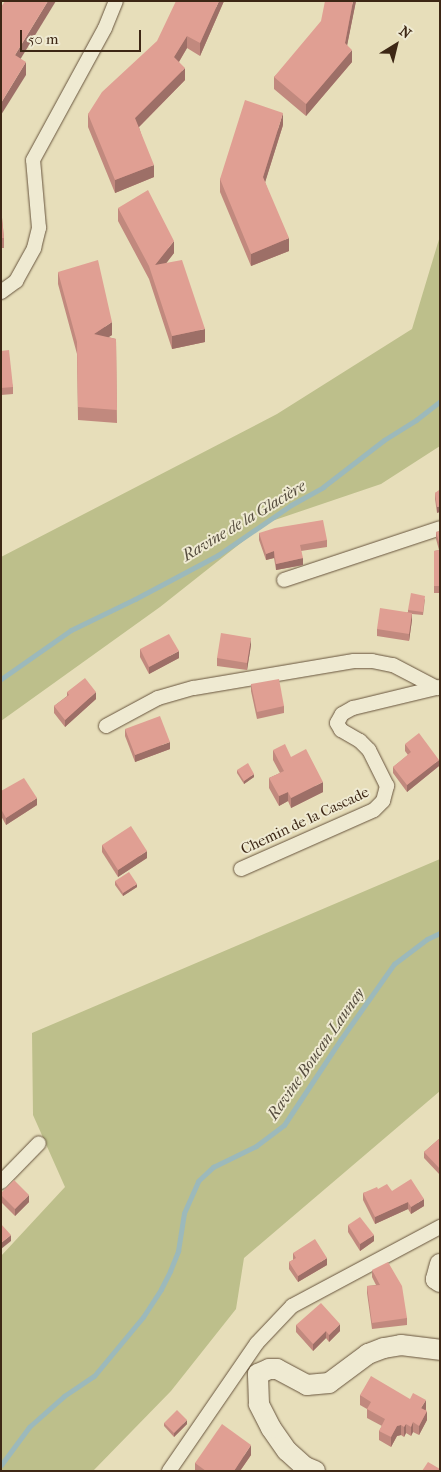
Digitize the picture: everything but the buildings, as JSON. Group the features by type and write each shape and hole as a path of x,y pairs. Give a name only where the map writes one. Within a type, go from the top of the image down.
{"main road":[{"path":"440,1264 436,1279 440,1282"},
{"path":"315,1471 305,1467 287,1452 271,1428 259,1404 250,1371 277,1369 307,1385 329,1383 368,1354 384,1348 401,1345 440,1350"}],"street":[{"path":"1,292 16,281 34,248 39,228 33,160 105,28 116,1"},
{"path":"284,580 440,528"},
{"name":"Chemin de la Cascade","path":"106,726 158,698 185,690 354,661 372,661 393,665 438,687"},
{"name":"Chemin de la Cascade","path":"241,869 374,810 383,801 387,786 369,750 360,740 341,730 337,722 342,714 353,708 438,687"},
{"path":"1,1182 38,1143"},
{"path":"169,1471 250,1371 257,1343 292,1306 440,1227"}],"green space":[{"path":"440,236 440,446 381,484 266,523 160,607 1,721 1,557 277,414 412,329"},
{"path":"440,859 440,1091 244,1258 236,1309 171,1391 93,1471 1,1471 1,1256 65,1187 33,1115 32,1033"}],"waterway":[{"name":"Ravine de la Glacière","path":"1,679 71,630 218,555 291,505 323,487 384,440 416,420 440,401"},
{"name":"Ravine Boucan Launay","path":"1,1465 29,1427 64,1396 94,1376 143,1317 170,1271 178,1251 184,1213 198,1181 213,1167 256,1146 284,1125 394,964 427,939 440,933"}]}
